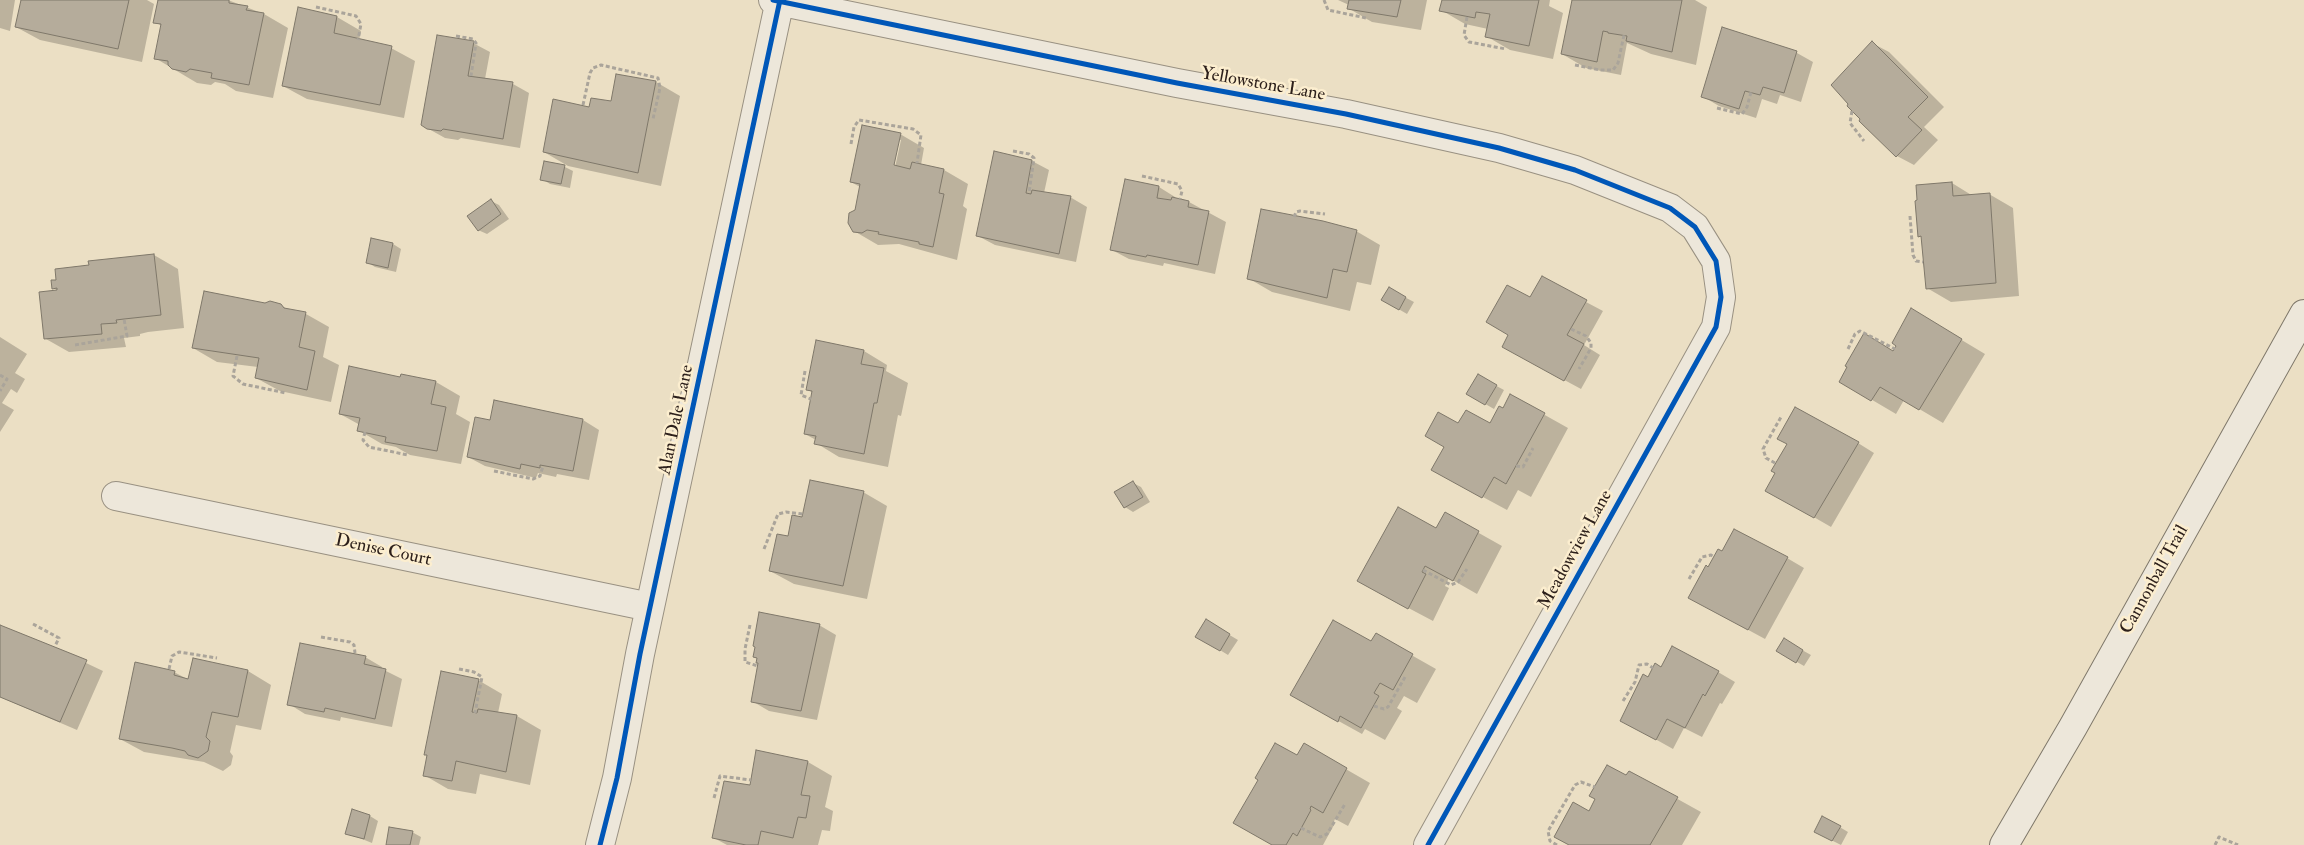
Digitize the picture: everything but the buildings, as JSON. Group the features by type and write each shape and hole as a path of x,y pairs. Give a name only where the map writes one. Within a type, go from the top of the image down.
{"street":[{"name":"Yellowstone Lane","path":"778,0 1177,83 1346,114 1499,148 1576,170 1670,208 1695,227 1716,261"},
{"name":"Alan Dale Lane","path":"600,845 616,783 650,606 778,0"},
{"name":"Meadowview Lane","path":"1428,845 1716,327 1721,297 1716,261"},
{"name":"Cannonball Trail","path":"2004,845 2078,718 2304,314"},
{"name":"Denise Court","path":"116,496 650,606"}],"path":[{"path":"1324,0 1328,10 1366,18"},
{"path":"316,6 356,16 360,24 358,40"},
{"path":"1467,17 1464,35 1469,42 1506,49"},
{"path":"1576,64 1600,70 1613,70 1618,63 1624,35"},
{"path":"456,36 473,39 476,43 471,76"},
{"path":"583,105 592,68 601,65 658,78 660,88 653,119"},
{"path":"1717,108 1742,114 1747,108 1751,92"},
{"path":"1852,111 1850,123 1864,141"},
{"path":"851,144 854,127 859,120 913,129 921,135 917,163"},
{"path":"1013,151 1029,154 1034,158 1029,193"},
{"path":"1142,176 1178,184 1182,191 1180,199"},
{"path":"1294,216 1296,212 1300,211 1325,214"},
{"path":"1910,216 1913,254 1916,261 1923,262"},
{"path":"75,345 127,336 124,319"},
{"path":"1571,329 1586,336 1591,343 1591,348 1579,369"},
{"path":"1848,349 1855,334 1860,331 1895,349"},
{"path":"237,356 233,376 244,384 286,394"},
{"path":"804,371 801,394 811,399"},
{"path":"0,375 7,379 0,391"},
{"path":"1775,463 1766,458 1763,449 1781,417"},
{"path":"365,432 363,440 369,447 408,455"},
{"path":"1516,466 1523,467 1533,448"},
{"path":"494,471 533,479 540,476 542,466"},
{"path":"764,549 778,514 786,512 803,514"},
{"path":"1689,579 1702,557 1711,555 1714,557"},
{"path":"1422,570 1451,585 1458,582 1468,569"},
{"path":"33,624 59,638 55,646"},
{"path":"750,625 745,648 745,662 758,666"},
{"path":"321,637 350,642 354,645 355,653"},
{"path":"169,669 172,656 179,652 217,658"},
{"path":"1623,701 1635,682 1639,664 1647,664 1653,668"},
{"path":"459,669 474,672 482,677 475,713"},
{"path":"1374,706 1384,709 1388,707 1405,677"},
{"path":"714,798 720,776 751,780"},
{"path":"1557,845 1550,841 1548,831 1575,785 1581,782 1594,787"},
{"path":"1301,828 1320,837 1327,834 1345,804"},
{"path":"2215,845 2219,837 2238,845"}],"cycle path":[{"path":"773,0 1177,83 1346,114 1499,148 1575,170 1670,208 1695,227 1716,261 1721,297 1716,327 1428,845"},
{"path":"600,845 617,778 640,654 780,0"}]}
